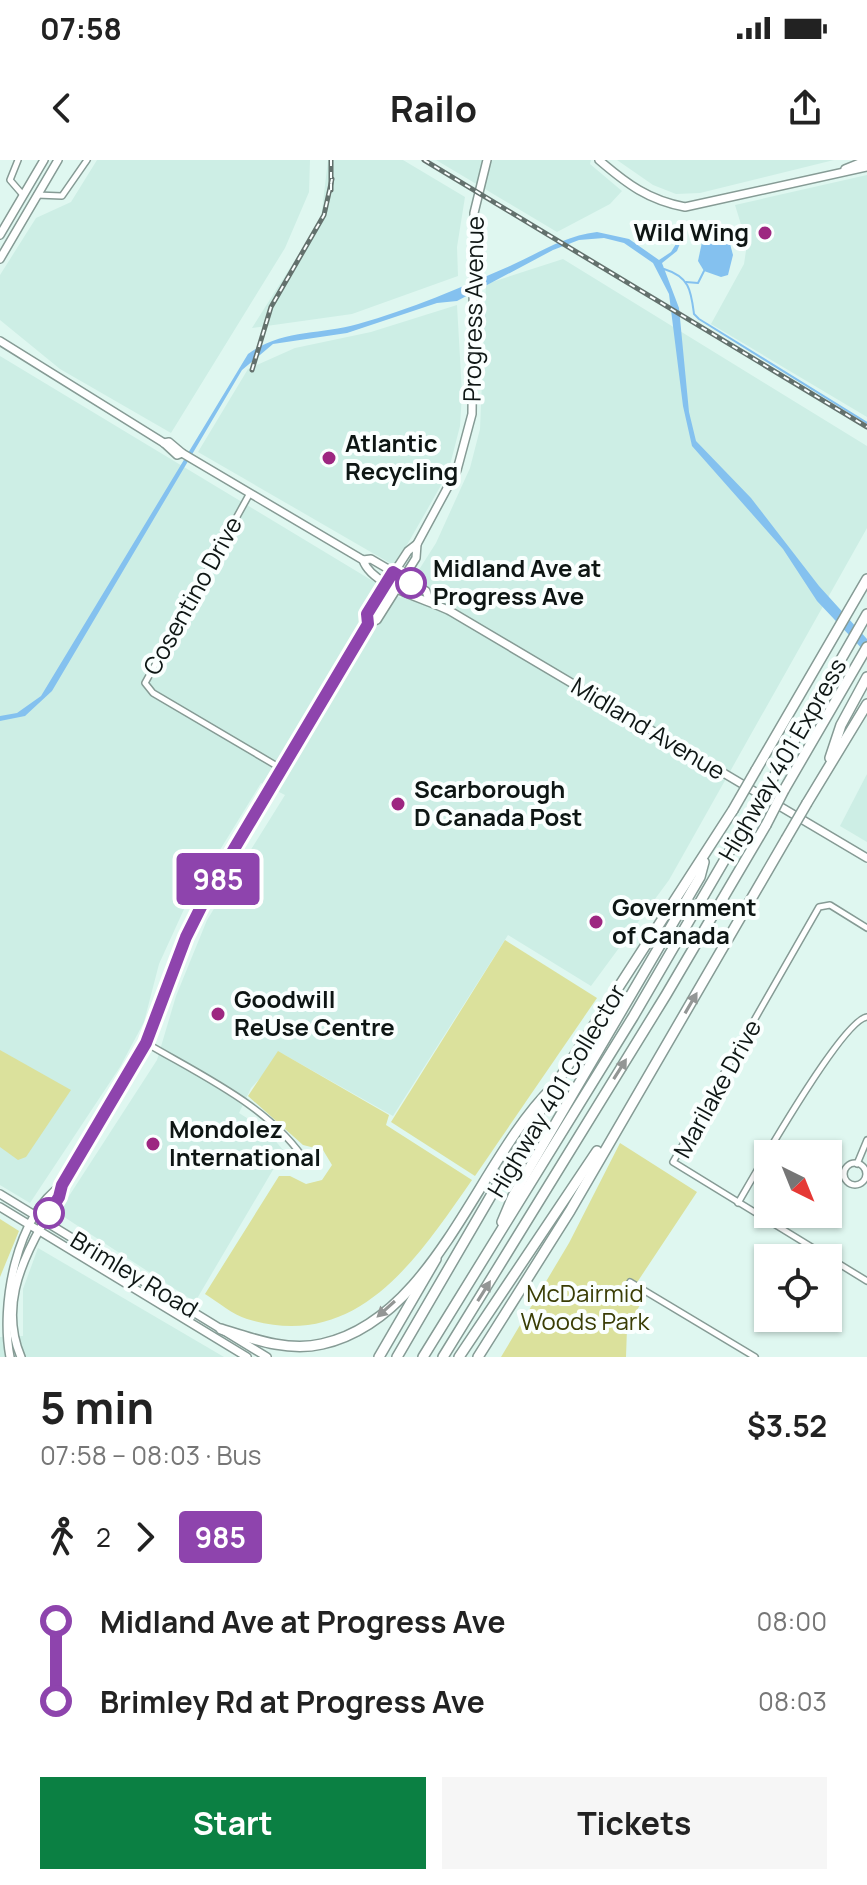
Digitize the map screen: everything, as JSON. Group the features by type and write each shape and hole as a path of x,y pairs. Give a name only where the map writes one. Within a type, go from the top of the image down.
{"highway":[{"name":"Highway 401 Collector","path":"397,1357 556,1084 733,810 867,579"},
{"name":"Highway 401 Express","path":"423,1357 772,780 867,614"},
{"name":"Highway 401 Express","path":"443,1357 666,995 867,647"},
{"path":"826,772 841,725 867,677"},
{"path":"478,1357 518,1298 867,704"},
{"path":"491,1248 513,1196 700,877 705,855"},
{"path":"459,1357 669,1041"},
{"path":"379,1357 438,1252 509,1143 556,1084"},
{"path":"221,1329 284,1345 321,1344 343,1337 380,1315 438,1252"}],"main road":[{"path":"0,235 44,160"},
{"path":"0,259 58,160"},
{"name":"Progress Avenue","path":"368,624 367,614 393,572 417,544 457,470 472,414 474,213 487,160"},
{"path":"599,160 630,187 656,202 685,207 710,204 843,170 867,167"},
{"path":"843,170 867,160"},
{"name":"Midland Avenue","path":"1,340 164,443 168,441 182,453 363,560 371,559 426,591 429,600"},
{"name":"Progress Avenue","path":"21,1357 12,1316 18,1273 59,1197 62,1185 146,1043 186,937 368,624 377,620 416,558 417,544"},
{"name":"Midland Avenue","path":"363,560 366,569 396,588 420,601 429,600 867,858"},
{"name":"Progress Avenue","path":"10,1357 1,1317 10,1268 49,1194 62,1185"},
{"name":"Brimley Road","path":"0,1194 267,1357"},
{"name":"Brimley Road","path":"0,1207 247,1357"},
{"path":"120,1280 126,1270"},
{"path":"1,1317 12,1316"},
{"path":"2,1329 13,1329"}],"street":[{"path":"18,160 10,180 23,195"},
{"path":"37,195 62,196 87,160"},
{"name":"Cosentino Drive","path":"250,493 145,683 153,693 282,769"},
{"name":"Marilake Drive","path":"867,928 830,905 819,907 674,1160 679,1168 867,1281"},
{"path":"738,1203 807,1087 853,1022 867,1017"},
{"path":"146,1043 235,1094 297,1147 308,1165"},
{"path":"857,1164 865,1171 865,1177 861,1183 851,1184 846,1180 845,1170 857,1164 867,1140"},
{"path":"630,1282 755,1357"}],"shaded area":[{"path":"97,160 310,160 309,192 285,248 171,433 60,369 0,320 0,275 36,218 71,202"},
{"path":"328,160 403,160 465,197 457,247 458,276 352,314 252,328 321,219"},
{"path":"436,160 591,160 590,164 622,191 610,204 557,232"},
{"path":"617,160 834,160 700,193 676,194 653,185"},
{"path":"867,175 867,417 711,324 744,264 747,244 735,205"},
{"path":"563,259 867,446 867,528 669,880 591,986 508,935 393,1116 283,1054 251,1088 239,1113 266,1130 284,1151 195,1302 58,1213 157,1060 176,996 207,920 285,795 261,783 185,907 159,964 144,1022 120,1067 30,1203 0,1185 0,356 401,598 436,543 470,468 480,429 486,284"},
{"name":"Atlantic Recycling","path":"457,305 462,393 460,426 448,473 395,566 198,452 248,369 295,348 371,332"},
{"path":"867,774 867,842 840,826"},
{"path":"38,1248 224,1357 0,1357 0,1337 23,1336 23,1289"}],"green space":[{"path":"505,940 597,998 475,1176 391,1122"},
{"path":"0,1050 71,1090 26,1157 18,1160 0,1147"},
{"path":"278,1051 389,1115 386,1125 472,1180 430,1239 381,1291 353,1310 321,1322 286,1326 247,1319 205,1294 279,1176 290,1176 306,1184 322,1180 332,1165 323,1150 303,1145 248,1096"},
{"name":"McDairmid Woods Park","path":"620,1143 697,1192 634,1287 645,1296 627,1328 626,1357 501,1357 569,1243"},
{"path":"0,1219 19,1231 0,1277"}],"water":[{"path":"725,225 733,255 728,275 721,277 704,271 698,261 702,242 710,230"},
{"path":"597,232 629,239 659,260 671,252 679,239 681,241 677,251 662,263 679,308 689,412 696,441 751,498 819,586 867,639 867,654 817,601 783,549 692,446 683,406 669,294 653,263 624,243 604,238 579,240 553,250 457,301 437,303 347,333 273,344 242,370 52,691 25,716 0,721 0,716 17,713 41,696 248,354 288,336 358,324 397,312 563,241"}],"waterway":[{"path":"664,269 679,276 688,286 694,314 699,319 867,423"},
{"path":"686,282 698,283 704,271"}],"railway":[{"path":"331,160 331,190"},
{"path":"424,160 867,427"},
{"path":"252,370 271,307 324,215 332,179"}],"bus line":[{"name":"985","path":"49,1213 62,1185 146,1043 168,979 209,891 350,656 368,624 367,614 393,572 411,583"}],"place":[{"name":"Wild Wing","path":"765,233"},
{"name":"Atlantic Recycling","path":"329,458"},
{"name":"Midland Ave at Progress Ave","path":"411,583"},
{"name":"Scarborough D Canada Post","path":"398,804"},
{"name":"Government of Canada","path":"596,922"},
{"name":"Goodwill ReUse Centre","path":"218,1014"},
{"name":"Mondolez International","path":"153,1144"}]}
